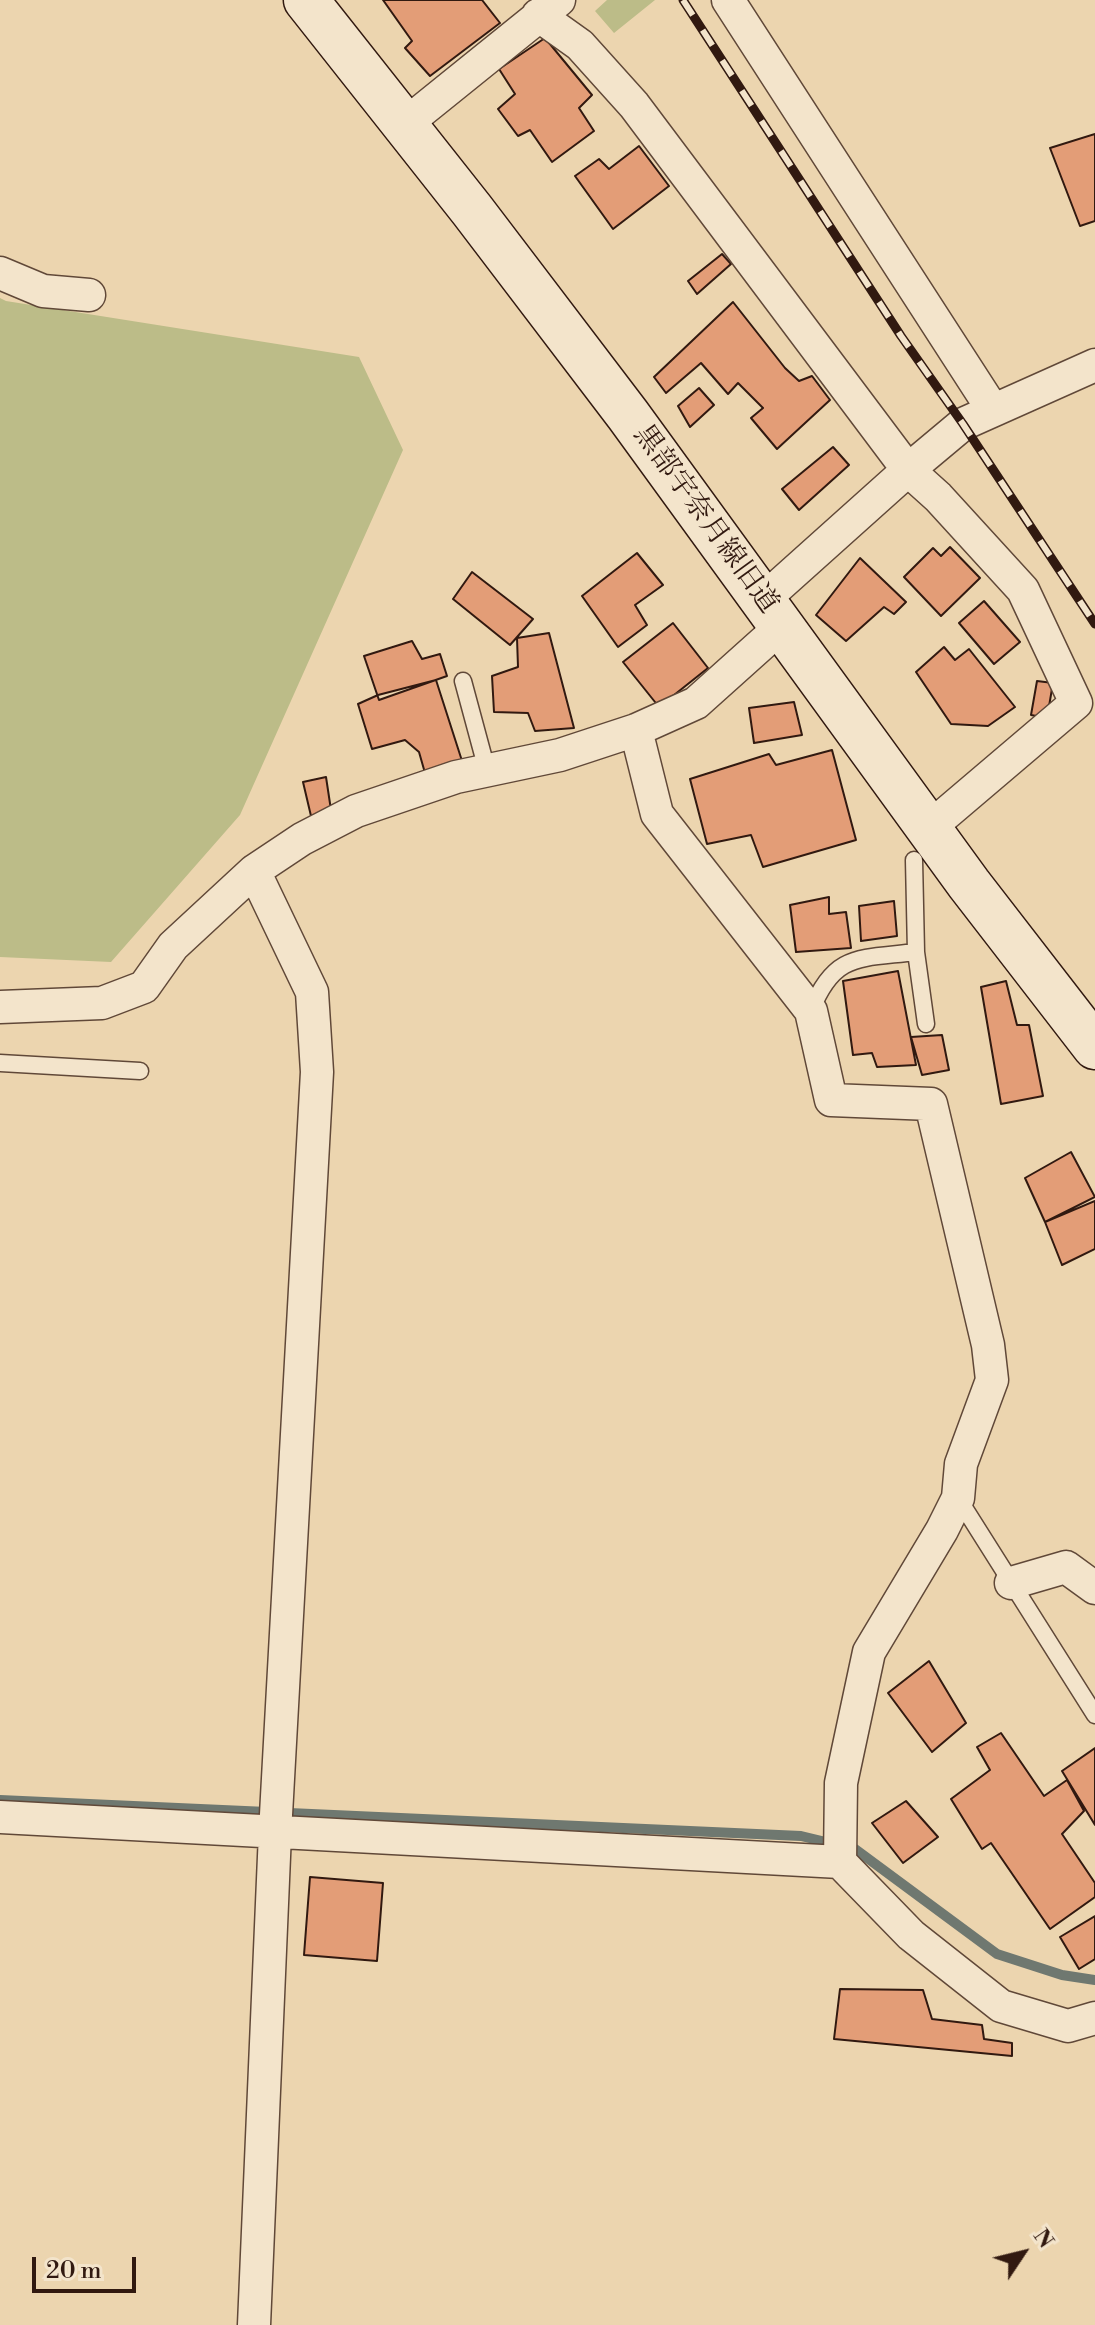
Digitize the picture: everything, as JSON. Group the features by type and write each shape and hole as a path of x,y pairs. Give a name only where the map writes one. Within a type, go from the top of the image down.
{"street":[{"name":"黒部宇奈月線旧道","path":"306,0 491,234 773,613 921,844 969,884 1095,1047"},
{"path":"728,0 993,410"},
{"path":"404,125 549,8 634,105 908,470 938,497 1023,590 1076,703 921,844"},
{"path":"0,273 43,291 89,295"},
{"path":"0,1007 102,1003 144,987 173,946 254,871 302,839 356,811 456,777 560,755 636,730 696,703 773,613 908,470 963,424 1095,365"},
{"path":"636,730 657,814 811,1011 831,1100 931,1104 988,1345 992,1380 961,1464 958,1498 869,1652 841,1783 840,1862"},
{"path":"254,871 312,992 317,1072 275,1833 254,2325"},
{"path":"1011,1583 1066,1567 1095,1588"},
{"path":"0,1817 840,1862 911,1935 1001,2006 1068,2026 1095,2018"}],"lane":[{"path":"463,681 487,770"},
{"path":"921,844 916,952 926,1024"},
{"path":"811,1011 821,986 838,968 862,959 916,952"},
{"path":"0,1063 140,1071"},
{"path":"958,1498 1095,1715"}],"green space":[{"path":"607,0 655,0 614,33 595,11"},
{"path":"0,298 359,357 403,450 240,815 111,962 0,957"}],"building":[{"path":"383,0 482,0 500,23 430,76 405,48 412,41"},
{"path":"545,38 592,95 579,108 594,131 552,162 530,130 518,136 498,109 515,94 499,69"},
{"path":"1095,134 1095,221 1080,226 1050,148"},
{"path":"639,146 669,186 613,229 575,176 599,159 609,169"},
{"path":"722,254 731,264 697,294 688,281"},
{"path":"733,302 785,368 799,381 812,376 830,400 777,449 751,418 763,408 738,383 728,394 701,363 666,393 654,377"},
{"path":"699,388 714,405 690,427 678,406"},
{"path":"833,447 849,465 799,510 782,489"},
{"path":"950,547 980,578 941,616 904,577 933,548 941,556"},
{"path":"637,553 663,585 635,605 647,625 618,647 582,596"},
{"path":"860,558 906,602 894,614 884,607 846,641 816,615"},
{"path":"472,572 533,619 510,645 453,599"},
{"path":"984,601 1020,642 994,664 959,623"},
{"path":"673,623 708,668 659,707 623,662"},
{"path":"549,633 574,728 535,731 528,713 494,712 492,676 518,667 517,638"},
{"path":"412,641 422,659 440,654 447,676 379,700 364,656"},
{"path":"944,647 955,660 969,649 1015,707 988,726 951,724 916,672"},
{"path":"436,680 463,764 425,773 419,752 405,740 372,749 358,704 378,695"},
{"path":"1037,681 1053,683 1047,718 1031,715"},
{"path":"794,702 802,735 754,743 749,708"},
{"path":"832,750 856,840 763,867 751,835 707,844 690,779 769,754 776,765"},
{"path":"326,777 331,810 311,816 303,782"},
{"path":"829,897 829,914 846,912 851,948 796,952 790,905"},
{"path":"894,901 897,936 861,941 859,906"},
{"path":"898,971 916,1065 877,1067 872,1053 853,1055 843,981"},
{"path":"1006,981 1017,1025 1029,1025 1043,1096 1001,1104 981,987"},
{"path":"942,1035 949,1070 922,1075 911,1037"},
{"path":"1071,1152 1095,1197 1045,1222 1025,1178"},
{"path":"1095,1201 1095,1249 1062,1265 1045,1222"},
{"path":"929,1661 966,1723 932,1752 888,1693"},
{"path":"1001,1733 1044,1796 1067,1780 1084,1811 1062,1834 1095,1883 1095,1897 1050,1929 991,1843 982,1849 951,1799 990,1770 977,1747"},
{"path":"1095,1748 1095,1825 1062,1771"},
{"path":"906,1801 938,1837 903,1863 872,1823"},
{"path":"310,1877 383,1883 377,1961 304,1955"},
{"path":"1095,1916 1095,1959 1079,1969 1060,1937"},
{"path":"840,1989 923,1990 932,2019 982,2025 984,2039 1012,2043 1012,2056 834,2039"}],"waterway":[{"path":"0,1800 801,1836 855,1849 997,1954 1062,1975 1095,1980"}],"railway":[{"path":"683,0 901,336 1095,624"}]}
